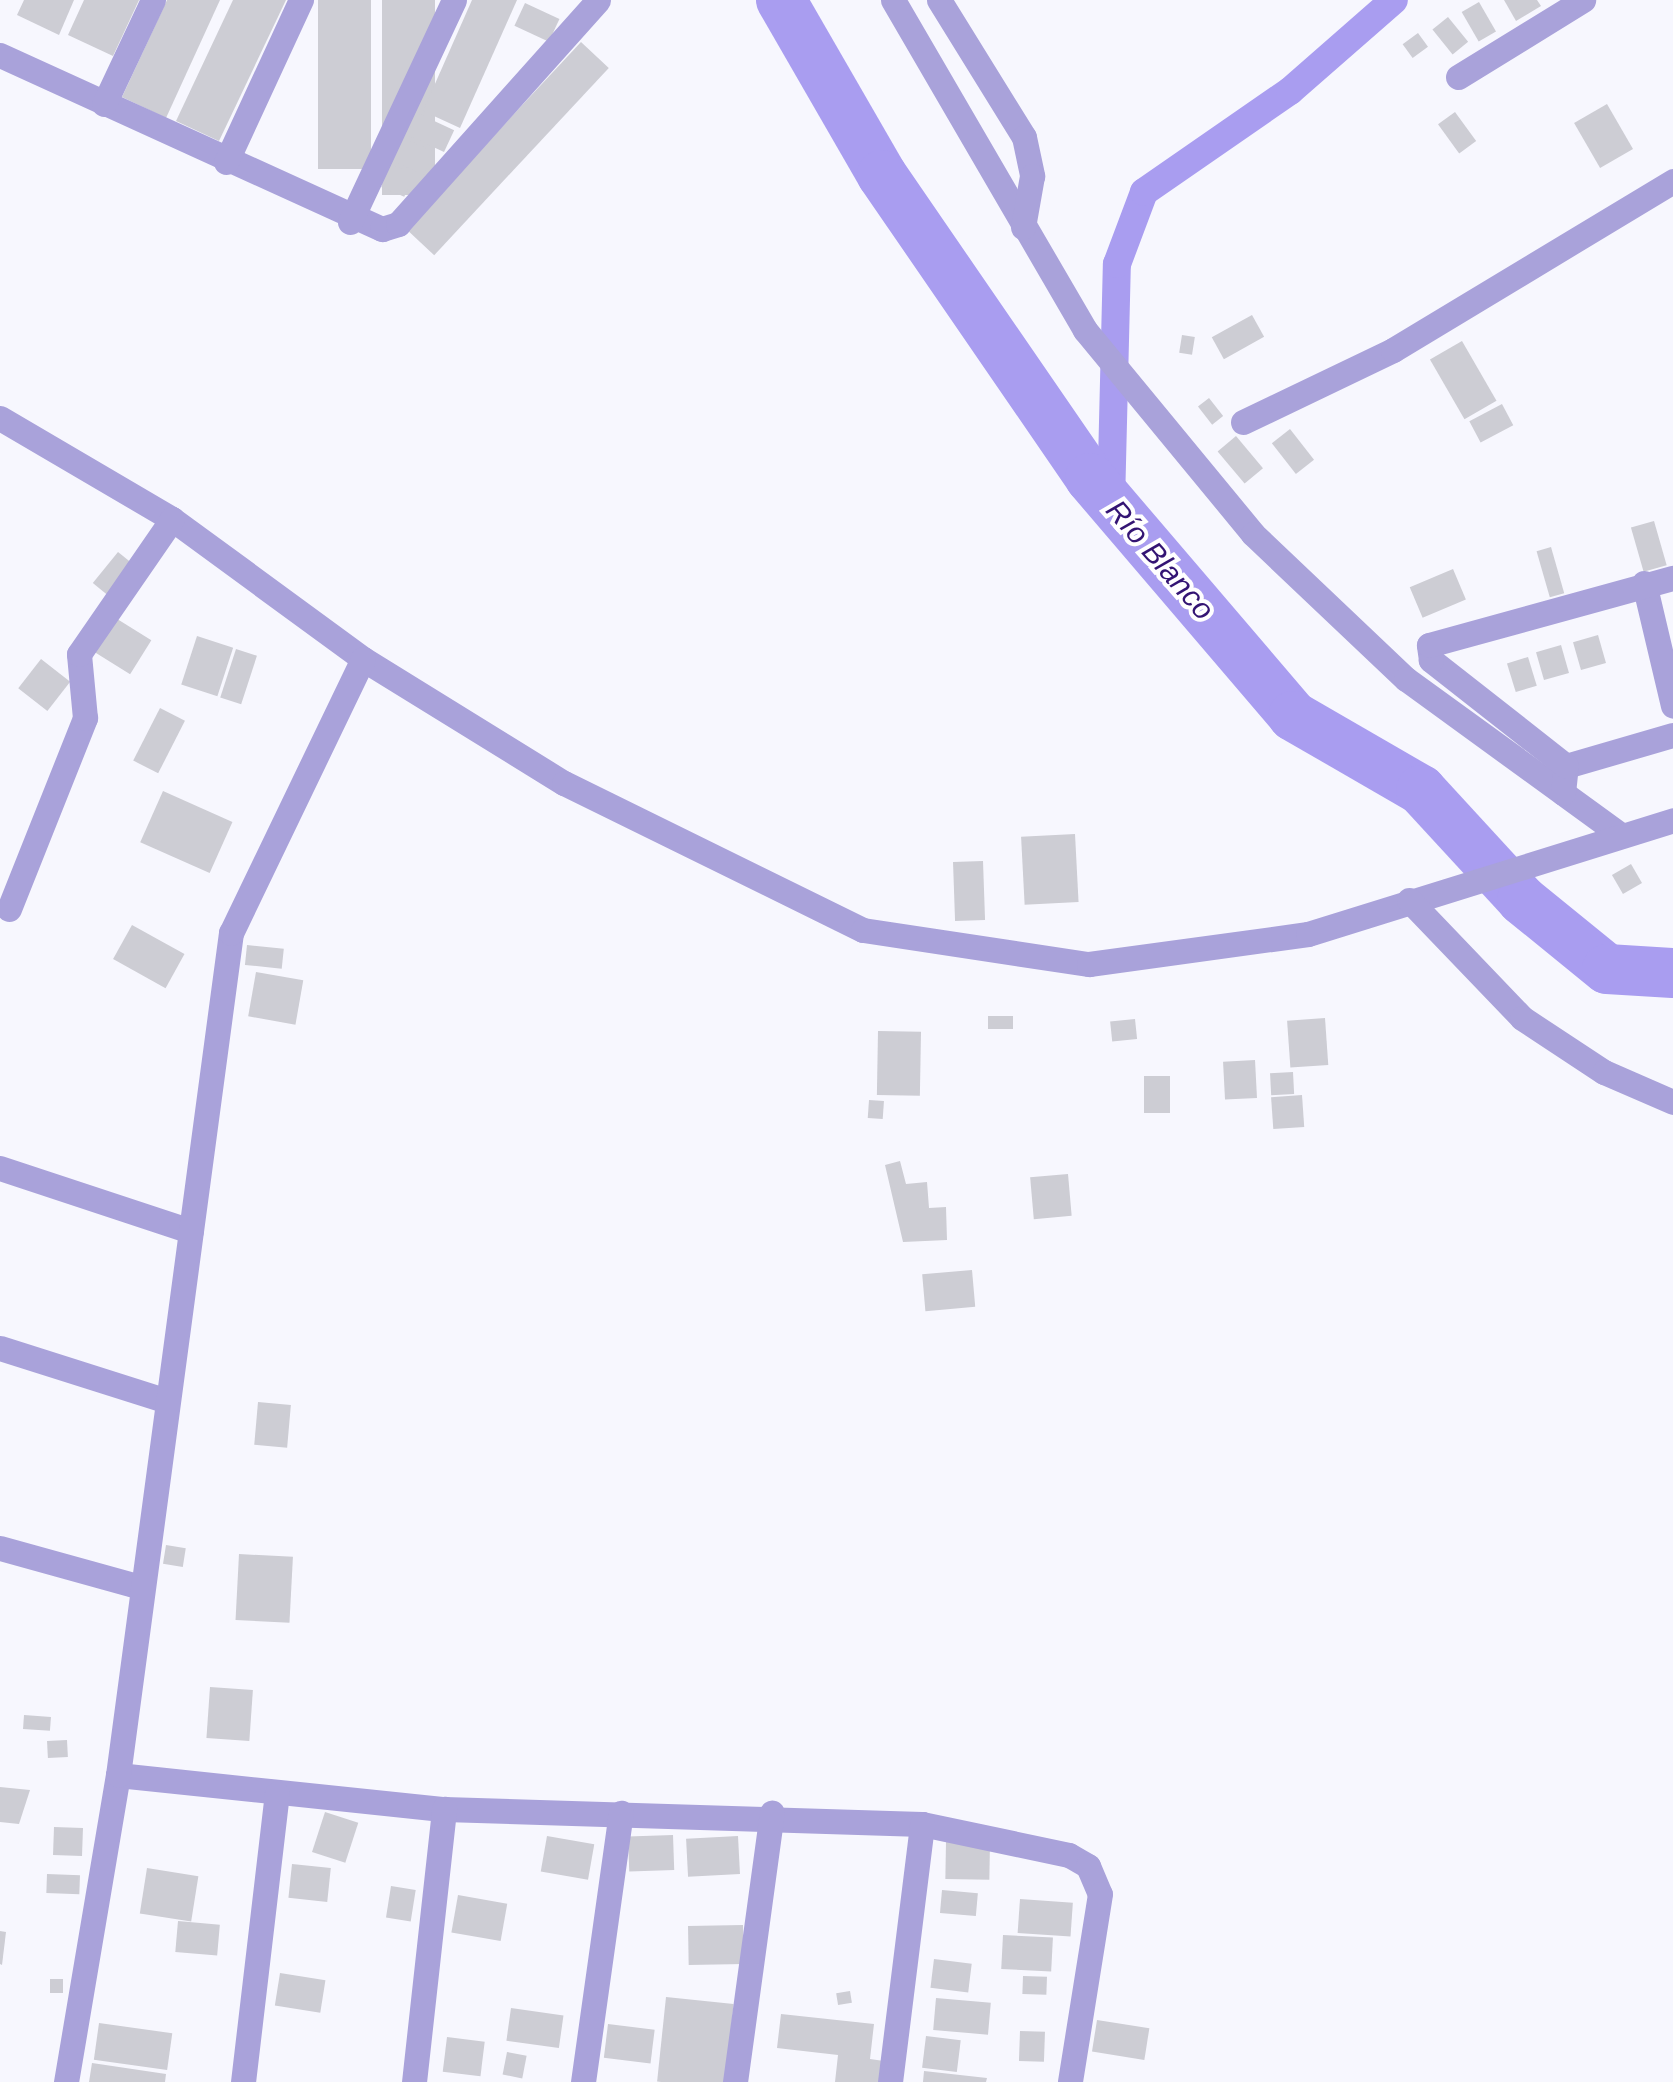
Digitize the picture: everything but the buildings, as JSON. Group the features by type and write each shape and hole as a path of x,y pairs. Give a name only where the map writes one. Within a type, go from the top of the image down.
{"street":[{"path":"104,104 153,0"},
{"path":"226,162 301,0"},
{"path":"350,222 454,0"},
{"path":"0,55 350,222 398,224 598,0"},
{"path":"893,0 1085,330 1254,534 1406,680 1619,834"},
{"path":"938,0 1024,137 1032,176 1023,227"},
{"path":"1458,76 1583,0"},
{"path":"1244,422 1393,350 1673,182"},
{"path":"0,418 172,518 364,659 564,783 864,930 1089,964 1308,934 1543,854 1673,820"},
{"path":"9,910 85,718 79,654 172,518"},
{"path":"1566,766 1426,652 1644,583 1673,578"},
{"path":"1644,583 1673,706"},
{"path":"66,2082 118,1774 231,933 364,659"},
{"path":"1566,766 1673,735"},
{"path":"1562,794 1566,766"},
{"path":"1409,900 1522,1018 1673,1102"},
{"path":"0,1168 191,1231"},
{"path":"0,1348 167,1400"},
{"path":"0,1548 141,1587"},
{"path":"118,1774 444,1809 772,1813 922,1824 1088,1866 1100,1894 1070,2082"},
{"path":"243,2082 277,1794"},
{"path":"414,2082 444,1809"},
{"path":"583,2082 621,1812"},
{"path":"736,2082 772,1813"},
{"path":"890,2082 922,1824"}],"waterway":[{"name":"Río Blanco","path":"781,0 882,175 1090,478 1293,716 1421,790 1522,900 1607,969 1673,973"},
{"path":"1111,504 1117,264 1144,192 1290,91 1394,0"}]}
